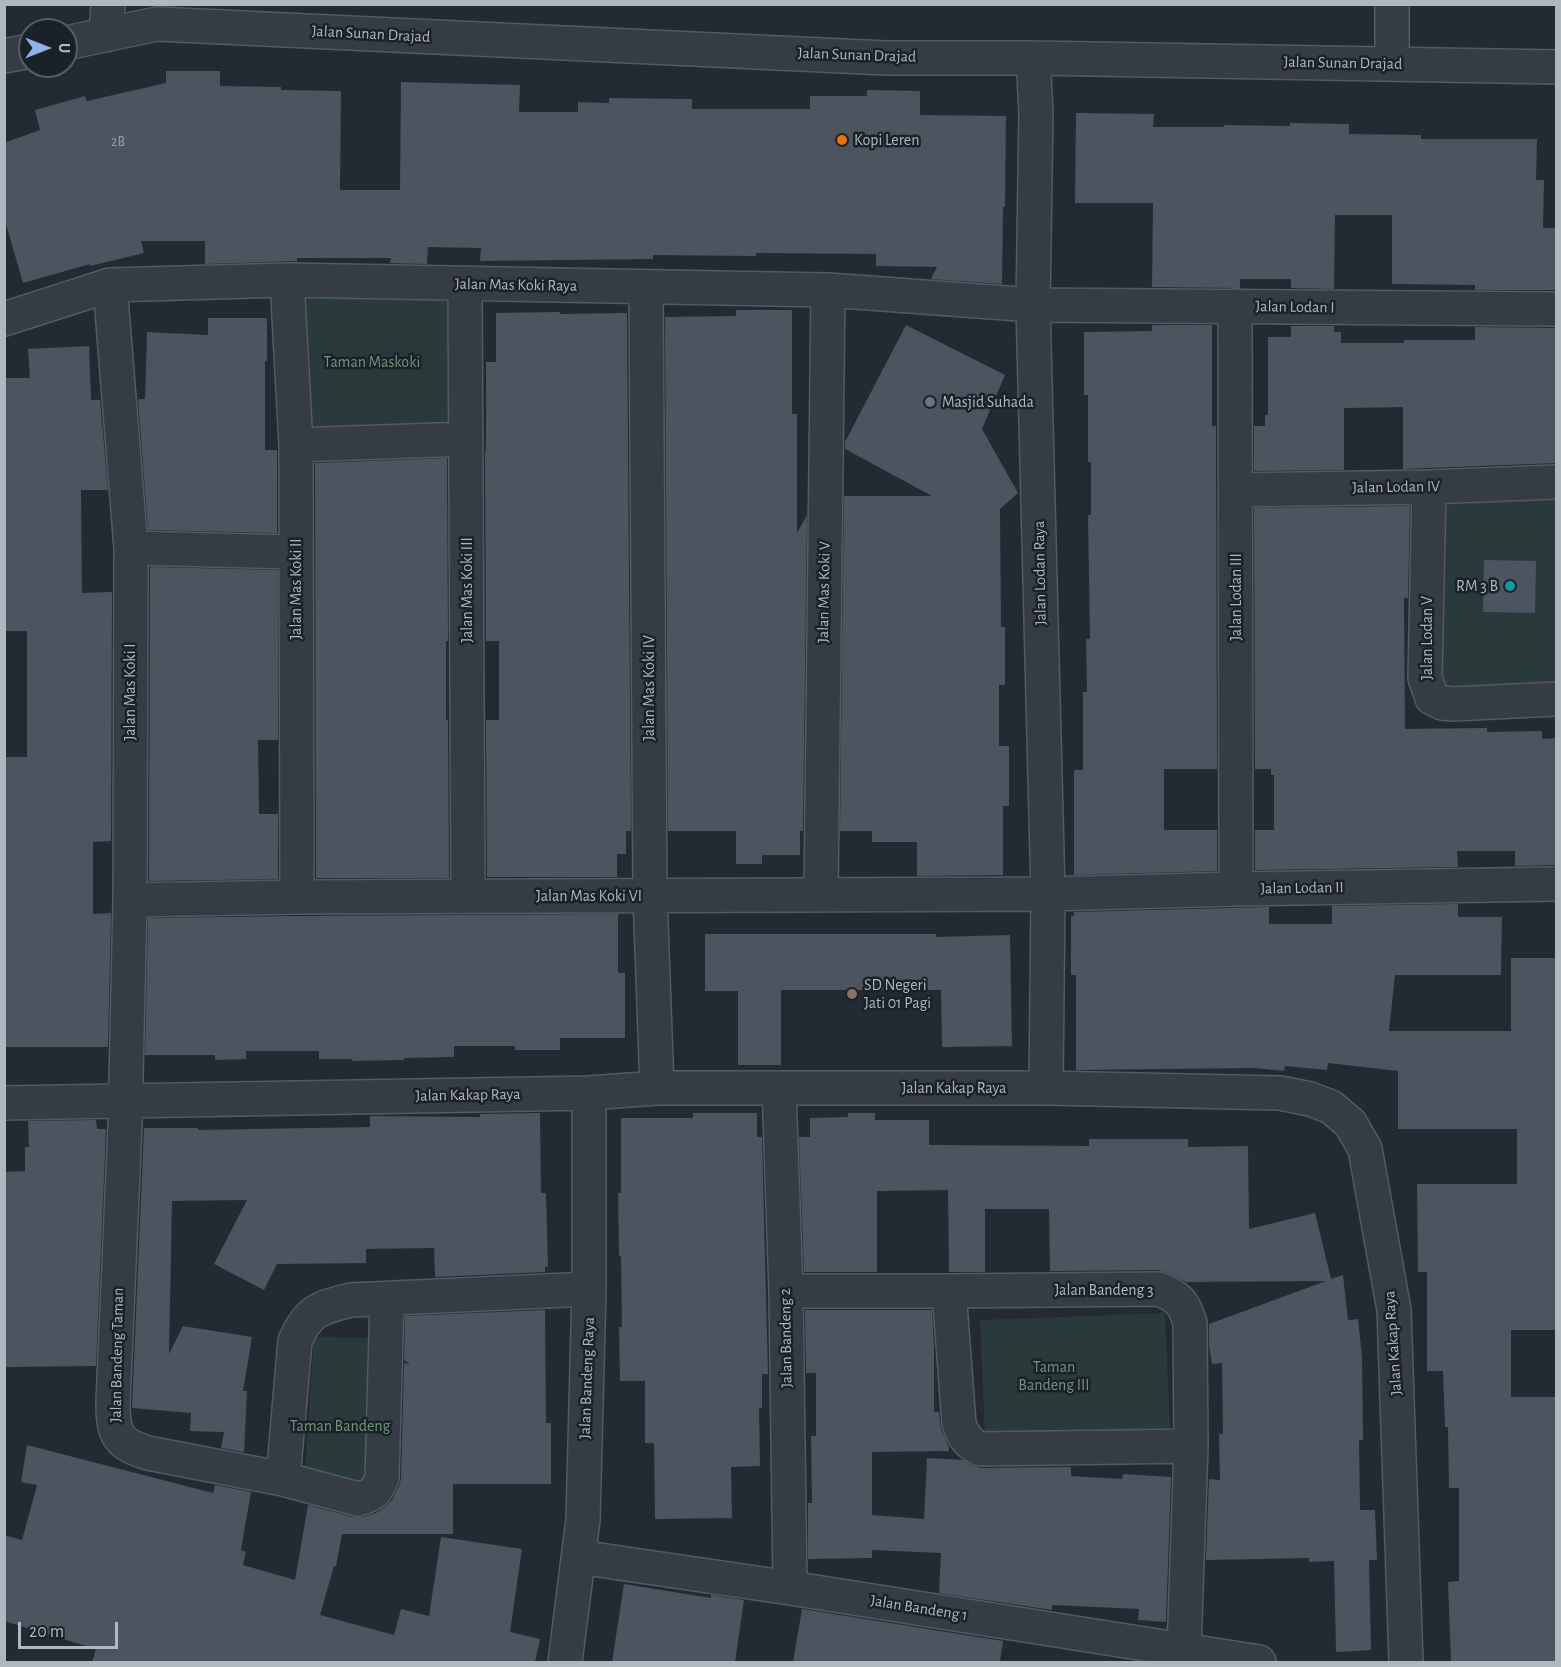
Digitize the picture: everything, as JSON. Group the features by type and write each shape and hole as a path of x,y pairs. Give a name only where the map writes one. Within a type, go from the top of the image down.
{"street":[{"path":"1392,4 1392,64"},
{"name":"Jalan Sunan Drajad","path":"78,36 107,20 153,14 886,58 1033,58 1557,67"},
{"name":"Jalan Lodan Raya","path":"1033,58 1036,112 1033,305 1048,894 1046,1088"},
{"name":"Jalan Mas Koki Raya","path":"4,319 110,285 287,280 828,290 1033,305"},
{"name":"Jalan Mas Koki II","path":"287,280 296,445 297,897"},
{"name":"Jalan Mas Koki III","path":"465,284 468,896"},
{"name":"Jalan Mas Koki I","path":"110,285 130,548 130,900 126,1100"},
{"name":"Jalan Mas Koki IV","path":"646,288 650,895 657,1088"},
{"name":"Jalan Mas Koki V","path":"821,894 828,290"},
{"name":"Jalan Lodan I","path":"1033,305 1557,309"},
{"name":"Jalan Lodan III","path":"1235,306 1236,888"},
{"path":"296,445 466,439"},
{"name":"Jalan Lodan IV","path":"1236,490 1429,487 1557,482"},
{"name":"Jalan Lodan V","path":"1429,487 1425,678 1432,698 1442,703 1453,704 1557,699"},
{"path":"130,548 296,552"},
{"name":"Jalan Lodan II","path":"1048,894 1236,888 1557,884"},
{"name":"Jalan Mas Koki VI","path":"130,900 297,897 1048,894"},
{"name":"Jalan Kakap Raya","path":"4,1103 589,1093 657,1088 1046,1088 1280,1093 1310,1099 1331,1107 1350,1124 1365,1149 1394,1310 1406,1662"},
{"name":"Jalan Bandeng 2","path":"779,1088 786,1291 790,1588"},
{"name":"Jalan Bandeng Raya","path":"565,1662 583,1520 590,1289 589,1093"},
{"name":"Jalan Bandeng Taman","path":"126,1100 113,1418 115,1430 130,1447 148,1453 283,1479 358,1499 369,1496 377,1491 382,1478 387,1299"},
{"name":"Jalan Bandeng 3","path":"786,1291 1159,1288 1173,1294 1186,1310 1190,1323 1191,1446 1184,1650"},
{"path":"283,1479 295,1341 302,1325 313,1313 351,1300 590,1289"},
{"path":"949,1291 959,1423 965,1438 972,1445 980,1449 1191,1446"},
{"name":"Jalan Bandeng 1","path":"579,1557 1259,1662"}],"green space":[{"name":"Taman Maskoki","path":"297,289 457,292 459,430 303,436"},
{"path":"1556,494 1556,683 1443,688 1440,497"},
{"name":"Taman Bandeng III","path":"1165,1313 1170,1429 985,1437 980,1320"},
{"name":"Taman Bandeng","path":"314,1337 378,1338 369,1485 305,1469"}],"building":[{"path":"166,71 220,71 220,86 341,91 340,190 400,190 401,82 520,85 519,112 578,112 578,102 609,103 609,98 692,99 692,109 810,109 810,96 867,96 867,90 920,91 920,115 1006,116 1002,284 931,279 937,267 876,266 876,254 756,253 756,256 653,255 653,259 480,261 481,248 428,247 427,264 390,263 391,258 297,258 297,261 205,264 205,241 141,241 144,253 90,266 90,264 23,283 4,217 4,143 40,130 35,110 85,96 87,101 166,83"},
{"path":"1076,113 1154,114 1153,127 1290,126 1290,123 1349,124 1349,134 1421,135 1421,139 1537,139 1536,180 1544,180 1543,228 1557,228 1557,290 1475,290 1475,285 1392,284 1392,215 1335,215 1334,289 1291,288 1291,279 1240,279 1240,288 1152,287 1153,203 1075,203"},
{"path":"736,310 792,310 792,414 797,414 797,533 807,515 803,831 800,831 800,855 762,855 762,864 736,864 736,831 668,831 665,317 736,316"},
{"path":"560,312 560,314 627,313 631,831 626,831 626,854 617,854 617,877 487,877 486,720 499,720 499,641 486,641 486,362 496,362 496,313"},
{"path":"208,318 267,318 265,450 277,450 277,533 148,530 138,399 145,399 147,332 208,335"},
{"path":"906,325 1005,375 982,429 1018,493 1000,509 1001,627 1005,627 1005,685 999,685 999,746 1009,746 1009,806 1003,806 1003,875 917,876 917,842 872,842 872,831 840,831 844,496 932,496 845,449 845,442"},
{"path":"1152,325 1212,325 1212,426 1216,426 1217,769 1164,769 1164,830 1217,830 1217,871 1074,875 1074,770 1083,770 1083,692 1087,692 1086,639 1090,639 1088,515 1091,515 1091,462 1088,462 1088,395 1084,395 1084,332 1152,331"},
{"path":"1291,326 1334,326 1334,332 1341,332 1341,343 1475,340 1475,327 1557,328 1557,463 1403,469 1403,407 1344,408 1344,470 1254,471 1254,426 1265,426 1265,415 1268,415 1268,337 1291,337"},
{"path":"89,346 91,400 100,400 108,490 81,490 82,593 112,592 111,841 93,842 93,914 111,913 108,1047 4,1047 4,757 27,757 27,631 4,631 4,378 30,378 28,349"},
{"path":"447,458 446,720 448,720 449,878 316,878 315,463"},
{"path":"1410,506 1408,598 1404,598 1405,729 1487,728 1487,732 1542,731 1542,739 1557,738 1557,865 1515,866 1515,851 1457,851 1458,867 1255,870 1255,830 1274,830 1274,775 1271,775 1271,769 1255,769 1254,508"},
{"name":"RM 3 B","path":"1484,560 1536,561 1535,613 1483,612"},
{"path":"150,567 278,570 278,740 258,740 259,814 278,814 278,879 149,881"},
{"path":"1458,904 1458,917 1502,917 1501,975 1395,975 1389,1031 1511,1031 1511,958 1557,958 1557,1330 1511,1330 1511,1397 1557,1397 1557,1662 1451,1662 1448,1582 1459,1581 1459,1488 1449,1488 1448,1427 1445,1427 1443,1371 1427,1371 1427,1272 1418,1272 1417,1184 1517,1184 1517,1129 1398,1129 1398,1071 1328,1063 1327,1070 1285,1066 1284,1071 1255,1068 1076,1070 1076,975 1071,975 1071,916 1074,916 1074,912 1269,907 1269,924 1332,924 1332,906"},
{"path":"618,914 618,973 625,973 625,1038 560,1038 560,1050 515,1050 515,1046 454,1046 454,1057 404,1058 404,1060 319,1059 319,1051 246,1051 246,1059 215,1060 215,1055 145,1055 148,918"},
{"path":"705,934 936,934 936,937 1010,935 1012,1046 942,1047 941,990 781,990 781,1065 738,1065 738,991 705,991"},
{"path":"540,1113 541,1193 546,1193 548,1267 545,1267 545,1272 435,1277 434,1248 366,1249 366,1263 277,1264 264,1290 214,1264 247,1200 172,1201 169,1354 183,1326 252,1337 243,1391 247,1391 244,1452 221,1448 224,1432 190,1431 191,1413 132,1408 144,1128 198,1128 198,1130 370,1127 370,1116 480,1117 480,1114"},
{"path":"693,1113 757,1113 757,1137 762,1137 768,1374 762,1374 762,1408 759,1408 760,1466 731,1467 732,1518 655,1519 654,1443 645,1443 645,1381 620,1381 619,1327 622,1327 618,1193 621,1193 621,1118 693,1118"},
{"path":"848,1113 875,1113 875,1120 929,1120 929,1145 1089,1146 1089,1139 1188,1139 1188,1147 1248,1146 1249,1229 1315,1213 1331,1279 1343,1275 1348,1320 1358,1319 1362,1357 1363,1440 1359,1440 1360,1510 1375,1510 1377,1560 1369,1560 1371,1650 1336,1652 1334,1561 1309,1562 1309,1558 1206,1560 1209,1479 1220,1480 1219,1434 1223,1434 1222,1363 1212,1364 1209,1324 1326,1281 1186,1282 1159,1270 1050,1271 1049,1209 985,1209 985,1272 949,1272 948,1190 877,1191 877,1272 804,1272 799,1137 810,1137 810,1118 848,1117"},
{"path":"96,1120 97,1129 106,1129 96,1366 4,1367 4,1172 25,1171 25,1147 29,1147 28,1121"},
{"path":"545,1310 546,1423 551,1423 551,1484 453,1484 453,1534 342,1534 336,1566 334,1566 320,1615 394,1635 401,1609 429,1616 441,1537 522,1549 510,1632 540,1639 535,1662 92,1662 96,1649 4,1621 4,1535 22,1540 37,1485 21,1482 27,1445 213,1493 215,1485 251,1492 241,1550 246,1552 243,1565 295,1580 308,1505 353,1517 363,1517 385,1507 392,1500 399,1486 404,1363 410,1364 404,1360 405,1316"},
{"path":"805,1310 932,1310 934,1412 939,1412 941,1429 949,1451 872,1452 872,1515 924,1519 927,1458 963,1460 980,1468 1071,1467 1071,1476 1122,1479 1123,1474 1171,1477 1166,1622 1138,1620 1139,1609 1052,1605 1052,1610 939,1593 941,1553 872,1550 872,1558 808,1559 808,1503 812,1503 811,1436 816,1436 816,1373 806,1373"},
{"path":"624,1584 711,1598 711,1595 744,1600 735,1662 612,1662"},
{"path":"802,1609 1003,1641 1000,1662 793,1662"}],"place":[{"name":"Kopi Leren","path":"842,140"},
{"name":"Masjid Suhada","path":"930,402"},
{"name":"RM 3 B","path":"1510,586"},
{"name":"SD Negeri Jati 01 Pagi","path":"852,994"}]}
